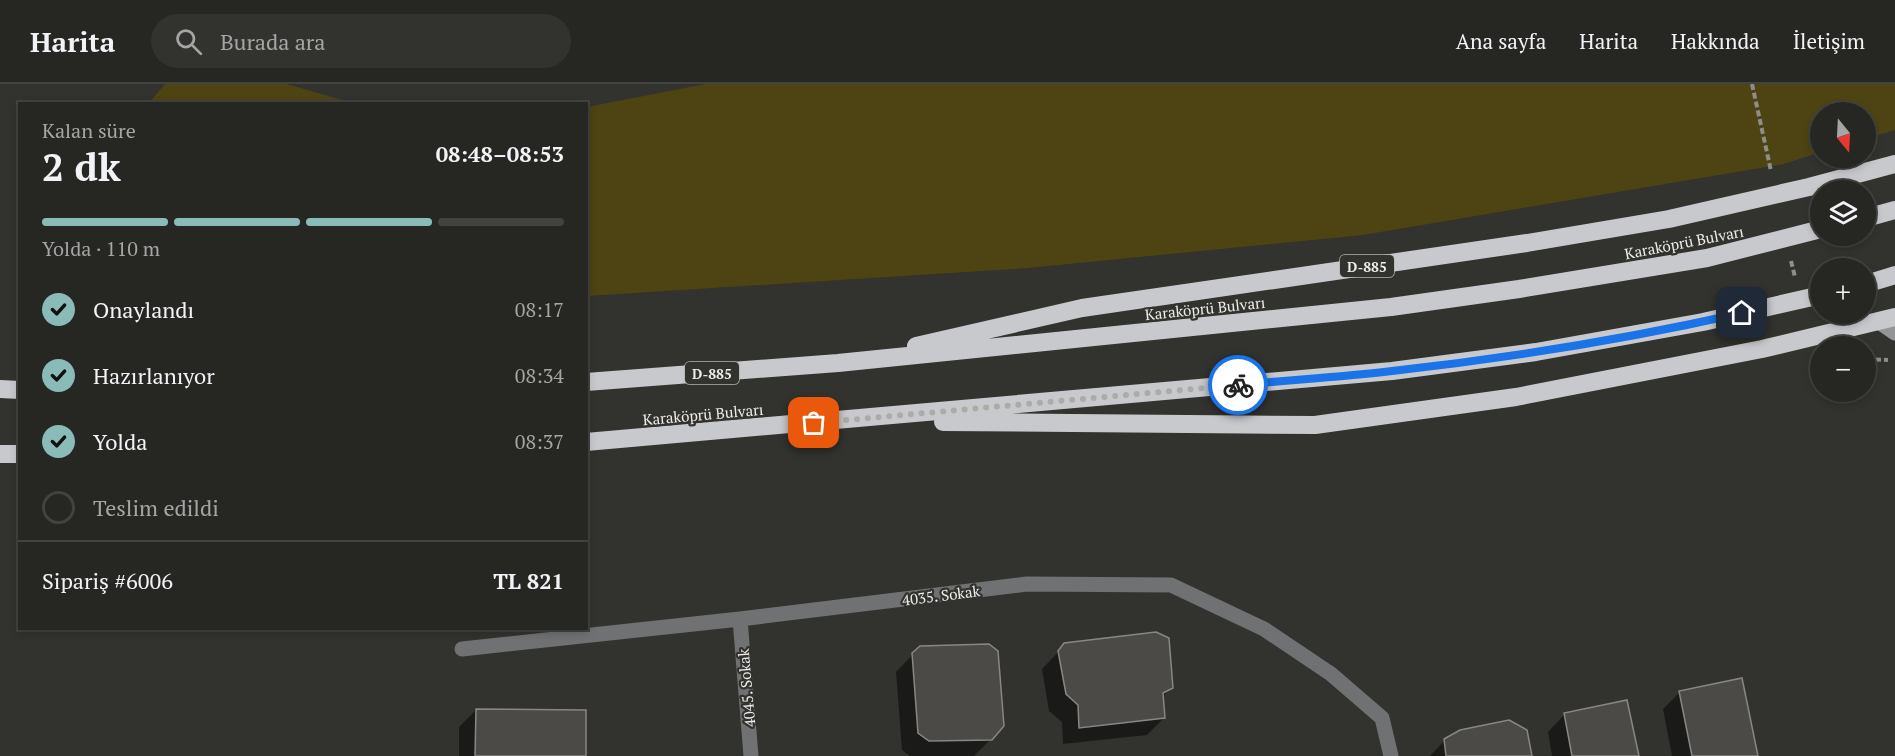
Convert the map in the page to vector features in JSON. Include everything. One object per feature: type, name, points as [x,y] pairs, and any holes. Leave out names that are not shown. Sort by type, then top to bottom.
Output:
[{"type":"highway","name":"D-885","points":[[838,363],[1082,308],[1515,245],[1669,219],[1809,187],[1895,164]]},
{"type":"highway","points":[[1876,215],[1895,210]]},
{"type":"highway","name":"Karaköprü Bulvarı","points":[[588,382],[838,363],[1391,308],[1519,290],[1707,258],[1810,233]]},
{"type":"highway","points":[[1876,281],[1895,275]]},
{"type":"highway","name":"Karaköprü Bulvarı","points":[[588,442],[1403,370],[1536,352],[1703,322],[1810,298]]},
{"type":"highway","points":[[836,421],[1315,425],[1516,396],[1762,349],[1887,320]]},
{"type":"highway","points":[[0,389],[18,390]]},
{"type":"highway","points":[[0,454],[18,454]]},
{"type":"main road","points":[[1887,320],[1895,333]]},
{"type":"street","name":"4035. Sokak","points":[[462,649],[740,619],[1027,584],[1171,585],[1264,629],[1331,674],[1382,717],[1390,756]]},
{"type":"street","name":"4045. Sokak","points":[[740,619],[752,756]]},
{"type":"path","points":[[1876,359],[1888,360]]},
{"type":"shaded area","points":[[165,84],[287,84],[349,102],[150,102]]},
{"type":"shaded area","points":[[705,84],[1895,84],[1895,130],[1876,136],[1876,102],[1810,102],[1810,156],[1784,164],[1363,235],[1028,268],[588,296],[588,107]]},
{"type":"building","points":[[1156,632],[1169,638],[1173,688],[1163,693],[1165,718],[1079,728],[1078,705],[1066,694],[1058,651],[1064,643]]},
{"type":"building","points":[[989,644],[998,651],[1004,726],[992,740],[929,741],[918,733],[912,653],[920,646]]},
{"type":"building","points":[[1742,678],[1758,756],[1692,756],[1679,691]]},
{"type":"building","points":[[1627,700],[1639,756],[1572,756],[1564,713]]},
{"type":"building","points":[[476,709],[586,710],[586,756],[475,756]]},
{"type":"building","points":[[1509,720],[1527,730],[1532,756],[1446,756],[1444,739],[1460,730]]},
{"type":"way so far","points":[[814,423],[1238,385]]},
{"type":"route","points":[[1238,385],[1392,371],[1536,352],[1742,313]]}]
